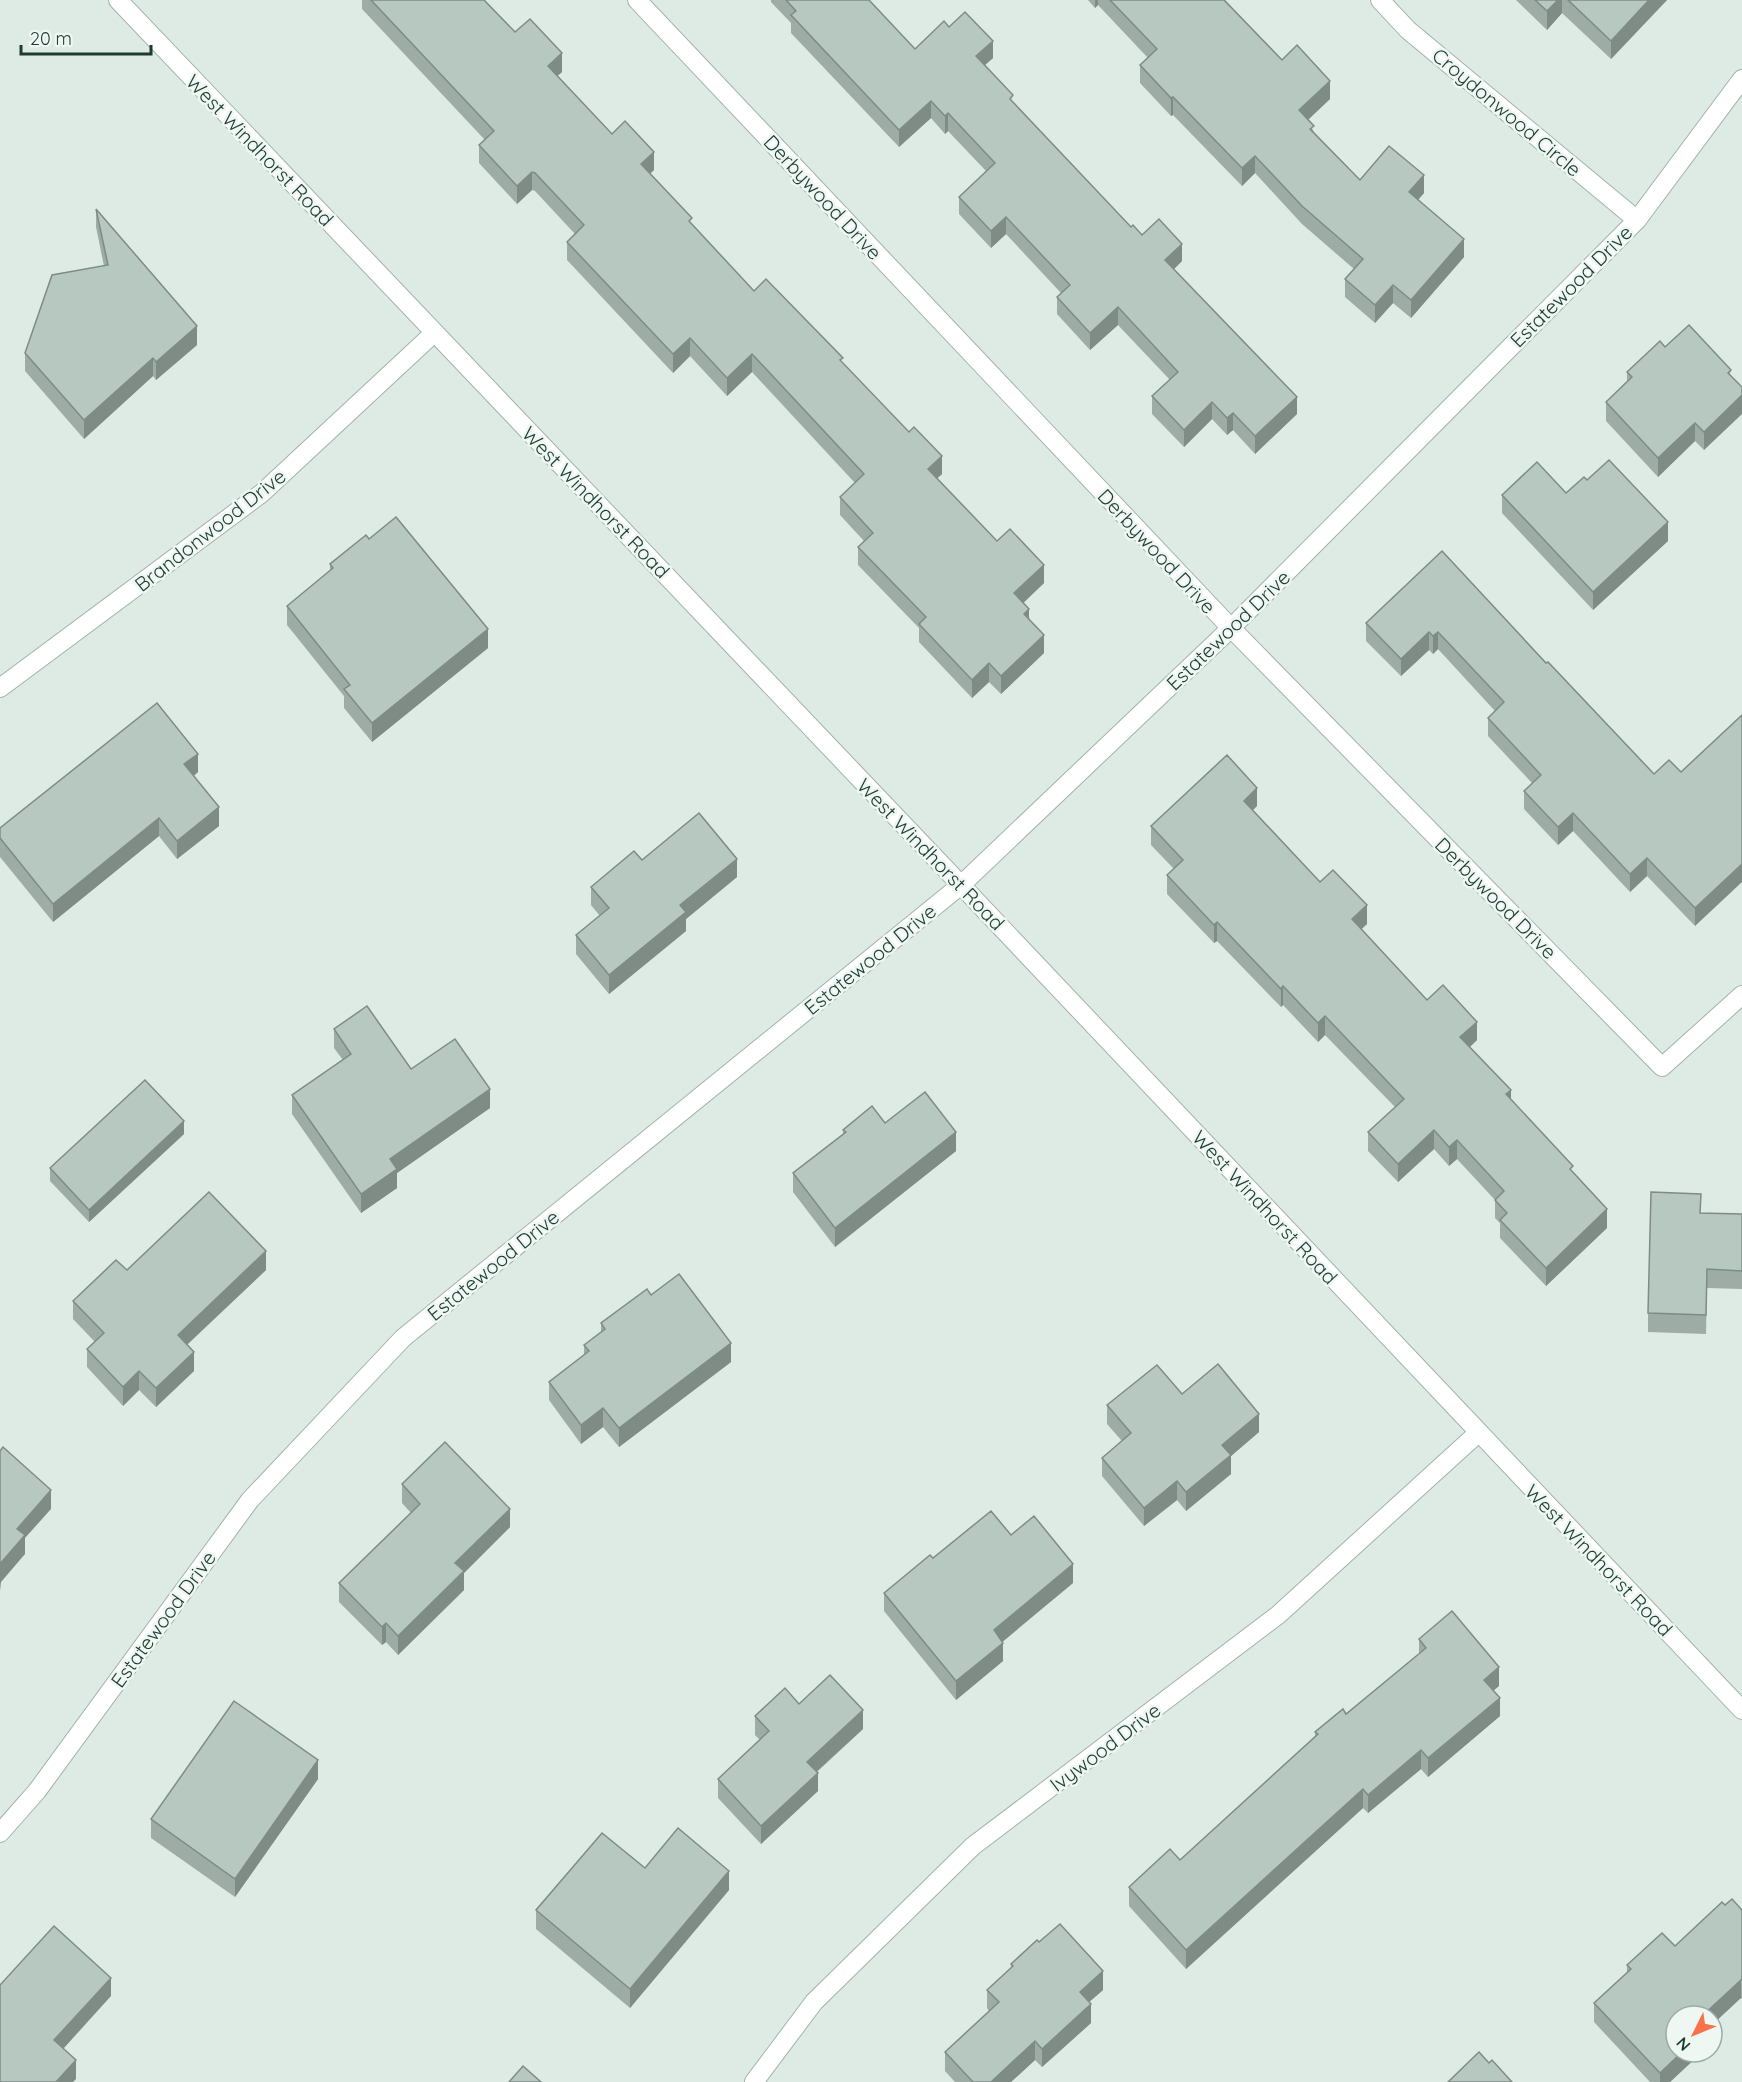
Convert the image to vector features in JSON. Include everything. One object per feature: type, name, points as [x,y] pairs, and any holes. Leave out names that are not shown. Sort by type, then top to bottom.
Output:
[{"type":"street","name":"West Windhorst Road","points":[[118,0],[961,885],[1742,1710]]},
{"type":"street","name":"Derbywood Drive","points":[[637,0],[1231,628],[1662,1066],[1742,995]]},
{"type":"street","name":"Croydonwood Circle","points":[[1380,0],[1408,30],[1637,220]]},
{"type":"street","name":"Estatewood Drive","points":[[0,1833],[37,1791],[250,1500],[403,1338],[961,885],[1231,628],[1637,220],[1742,79]]},
{"type":"street","name":"Brandonwood Drive","points":[[0,688],[262,493],[434,333]]},
{"type":"street","name":"Ivywood Drive","points":[[754,2082],[814,2002],[973,1846],[1278,1615],[1478,1433]]},
{"type":"building","points":[[371,0],[484,0],[515,32],[530,19],[562,53],[548,66],[612,134],[625,121],[654,152],[641,164],[692,218],[689,221],[754,291],[766,279],[843,358],[840,360],[909,432],[914,427],[942,456],[928,469],[997,541],[1010,529],[1044,565],[1014,593],[1029,609],[1024,614],[1044,635],[1001,676],[989,663],[972,680],[919,624],[926,617],[858,547],[873,533],[840,497],[864,474],[752,354],[727,378],[690,338],[673,354],[567,242],[584,225],[535,173],[532,172],[517,186],[479,145],[494,131]]},
{"type":"building","points":[[786,0],[869,0],[915,49],[944,21],[949,27],[965,12],[993,41],[976,56],[1013,95],[1010,99],[1131,227],[1133,225],[1142,235],[1159,219],[1182,244],[1165,260],[1297,397],[1255,436],[1233,413],[1227,418],[1212,402],[1184,430],[1152,396],[1178,372],[1118,307],[1090,333],[1057,297],[1070,285],[1006,217],[991,231],[959,197],[995,163],[948,113],[945,116],[931,101],[899,130],[791,15],[796,11]]},
{"type":"building","points":[[1110,0],[1224,0],[1282,60],[1297,45],[1330,81],[1299,110],[1314,126],[1310,129],[1360,180],[1389,146],[1424,175],[1409,192],[1464,239],[1411,300],[1393,285],[1375,305],[1345,279],[1363,259],[1302,206],[1255,156],[1242,168],[1173,97],[1171,98],[1140,65],[1157,49]]},
{"type":"building","points":[[1535,0],[1558,0],[1547,11]]},
{"type":"building","points":[[1568,0],[1649,0],[1611,41]]},
{"type":"building","points":[[96,209],[197,326],[156,362],[153,358],[84,420],[25,353],[52,275],[108,265]]},
{"type":"building","points":[[1689,325],[1731,370],[1728,373],[1742,387],[1742,395],[1704,432],[1695,423],[1658,458],[1606,402],[1632,377],[1627,372],[1660,341],[1665,347]]},
{"type":"building","points":[[1609,460],[1668,522],[1593,592],[1502,495],[1537,462],[1566,493],[1584,477],[1587,480]]},
{"type":"building","points":[[396,517],[488,629],[372,723],[344,689],[350,685],[287,606],[333,568],[330,564],[366,535],[369,539]]},
{"type":"building","points":[[1442,551],[1654,774],[1669,760],[1681,772],[1742,715],[1742,864],[1695,908],[1647,858],[1630,874],[1573,813],[1558,827],[1524,791],[1541,775],[1488,718],[1504,702],[1438,632],[1433,636],[1429,632],[1401,659],[1366,623]]},
{"type":"building","points":[[157,703],[198,754],[184,764],[219,807],[177,841],[159,818],[53,904],[0,838],[0,828]]},
{"type":"building","points":[[1227,755],[1257,788],[1244,801],[1320,882],[1333,870],[1367,905],[1352,919],[1427,1000],[1443,985],[1477,1022],[1460,1037],[1511,1090],[1506,1094],[1573,1166],[1570,1169],[1607,1209],[1546,1268],[1500,1220],[1507,1213],[1495,1200],[1504,1191],[1457,1140],[1449,1147],[1434,1130],[1398,1164],[1368,1132],[1404,1099],[1325,1016],[1318,1023],[1283,986],[1281,989],[1217,922],[1214,925],[1167,875],[1183,860],[1151,826]]},
{"type":"building","points":[[699,813],[737,859],[680,905],[686,912],[609,975],[576,935],[609,908],[591,887],[634,851],[642,860]]},
{"type":"building","points":[[367,1006],[411,1069],[455,1039],[490,1089],[390,1159],[397,1169],[361,1194],[292,1095],[351,1054],[334,1029]]},
{"type":"building","points":[[145,1080],[184,1121],[89,1210],[50,1168]]},
{"type":"building","points":[[925,1092],[956,1132],[835,1228],[793,1173],[846,1132],[843,1130],[872,1106],[885,1123]]},
{"type":"building","points":[[209,1192],[266,1251],[178,1335],[194,1352],[156,1388],[139,1371],[123,1387],[87,1349],[104,1333],[73,1301],[116,1260],[127,1270]]},
{"type":"building","points":[[1651,1192],[1701,1194],[1700,1213],[1742,1214],[1742,1271],[1707,1269],[1706,1315],[1648,1313]]},
{"type":"building","points":[[679,1274],[731,1343],[619,1428],[603,1408],[581,1425],[549,1382],[589,1351],[584,1345],[605,1329],[601,1323],[647,1289],[651,1295]]},
{"type":"building","points":[[1218,1364],[1259,1414],[1222,1445],[1231,1455],[1186,1492],[1177,1481],[1144,1508],[1102,1458],[1131,1433],[1107,1405],[1157,1365],[1182,1394]]},
{"type":"building","points":[[445,1442],[510,1509],[455,1563],[464,1571],[398,1636],[386,1623],[382,1627],[339,1583],[420,1504],[402,1484]]},
{"type":"building","points":[[3,1447],[51,1490],[17,1529],[25,1535],[0,1564],[0,1451]]},
{"type":"building","points":[[991,1511],[1011,1535],[1034,1516],[1073,1564],[994,1630],[1003,1643],[956,1681],[884,1593],[930,1555],[933,1558]]},
{"type":"building","points":[[1452,1611],[1499,1667],[1484,1680],[1500,1698],[1428,1758],[1421,1750],[1368,1795],[1363,1789],[1186,1950],[1129,1887],[1170,1849],[1180,1860],[1318,1734],[1315,1732],[1343,1709],[1346,1714],[1426,1648],[1419,1639]]},
{"type":"building","points":[[830,1675],[863,1710],[807,1762],[818,1773],[761,1826],[718,1779],[769,1731],[755,1716],[785,1688],[799,1704]]},
{"type":"building","points":[[234,1701],[318,1760],[235,1879],[151,1819]]},
{"type":"building","points":[[678,1828],[729,1871],[630,1989],[536,1910],[602,1833],[645,1868]]},
{"type":"building","points":[[1732,1899],[1742,1910],[1742,1980],[1715,2004],[1664,2004],[1664,2064],[1669,2064],[1660,2073],[1594,2003],[1631,1969],[1627,1965],[1662,1933],[1675,1946],[1722,1902],[1725,1905]]},
{"type":"building","points":[[1060,1924],[1103,1971],[1080,1992],[1091,2004],[1042,2049],[1035,2041],[991,2082],[973,2082],[945,2052],[999,2002],[987,1990],[1037,1940],[1039,1942]]},
{"type":"building","points":[[54,1926],[111,1978],[54,2040],[76,2060],[56,2082],[0,2082],[0,1985]]},
{"type":"building","points":[[1479,2052],[1489,2063],[1492,2060],[1512,2082],[1448,2082]]},
{"type":"building","points":[[523,2066],[541,2082],[509,2082]]}]
